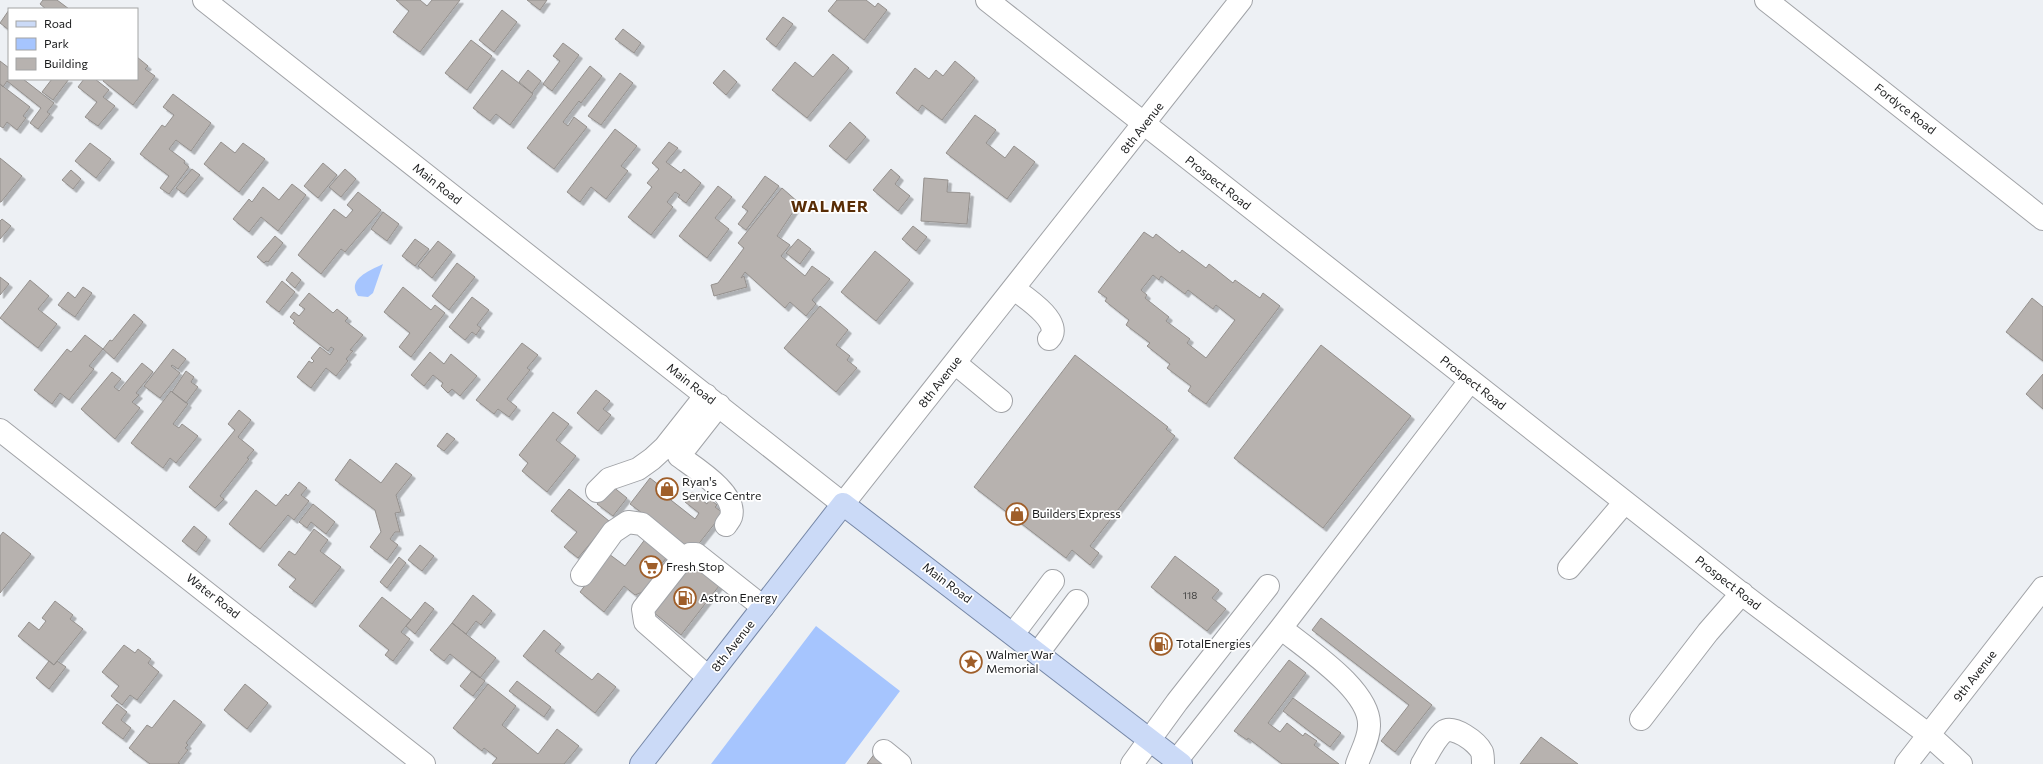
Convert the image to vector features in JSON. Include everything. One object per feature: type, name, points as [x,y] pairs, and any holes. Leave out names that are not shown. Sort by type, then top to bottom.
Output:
[{"type":"main road","name":"8th Avenue","points":[[641,764],[843,504]]},
{"type":"main road","name":"Main Road","points":[[843,504],[1179,762]]},
{"type":"street","name":"Main Road","points":[[204,0],[843,504]]},
{"type":"street","name":"Prospect Road","points":[[987,0],[1470,381],[1742,593],[1929,736],[1961,764]]},
{"type":"street","name":"8th Avenue","points":[[843,504],[1144,125],[1241,0]]},
{"type":"street","name":"Fordyce Road","points":[[1766,0],[2043,219]]},
{"type":"street","points":[[1014,289],[1033,302],[1047,317],[1053,329],[1053,334],[1050,339]]},
{"type":"street","points":[[955,363],[1001,401]]},
{"type":"street","points":[[1179,762],[1470,381]]},
{"type":"street","points":[[598,491],[613,476],[638,469],[652,459],[713,400]]},
{"type":"street","points":[[713,400],[679,456],[726,496],[731,509],[731,517],[726,525]]},
{"type":"street","name":"Water Road","points":[[0,430],[424,764]]},
{"type":"street","points":[[1569,568],[1626,502]]},
{"type":"street","points":[[582,575],[613,532],[628,522],[642,524],[684,558]]},
{"type":"street","points":[[708,677],[645,622],[643,608],[684,558],[690,554],[696,554],[763,607]]},
{"type":"street","points":[[1013,634],[1053,581]]},
{"type":"street","points":[[1132,764],[1177,702],[1268,586]]},
{"type":"street","name":"9th Avenue","points":[[1906,764],[2043,588]]},
{"type":"street","points":[[1641,719],[1708,632],[1742,593]]},
{"type":"street","points":[[1038,653],[1077,601]]},
{"type":"street","points":[[1281,628],[1339,676],[1362,701],[1369,717],[1369,726],[1357,764]]},
{"type":"street","points":[[1422,764],[1444,732],[1450,730],[1457,730],[1478,747],[1483,757],[1483,764]]},
{"type":"green space","points":[[383,264],[373,293],[368,297],[358,296],[355,290],[357,280],[367,272]]},
{"type":"green space","points":[[816,626],[900,691],[845,764],[711,764]]},
{"type":"building","points":[[43,0],[57,0],[68,8],[45,8],[40,4]]},
{"type":"building","points":[[396,0],[420,0],[427,6],[432,0],[460,0],[420,52],[393,32],[409,11]]},
{"type":"building","points":[[527,0],[547,0],[540,10]]},
{"type":"building","points":[[837,0],[866,0],[875,7],[878,3],[887,10],[864,40],[828,11]]},
{"type":"building","points":[[502,10],[517,22],[494,52],[479,40]]},
{"type":"building","points":[[8,11],[8,29],[0,23]]},
{"type":"building","points":[[783,17],[793,24],[776,47],[766,39]]},
{"type":"building","points":[[623,29],[641,43],[634,53],[615,39]]},
{"type":"building","points":[[471,40],[492,56],[467,90],[445,73]]},
{"type":"building","points":[[563,43],[579,55],[552,91],[543,84],[560,61],[553,56]]},
{"type":"building","points":[[833,54],[849,68],[807,118],[772,90],[795,62],[813,77]]},
{"type":"building","points":[[138,58],[148,66],[145,69],[155,76],[133,105],[103,81],[138,80]]},
{"type":"building","points":[[0,61],[8,67],[8,80],[24,80],[54,103],[47,112],[50,114],[38,129],[30,123],[41,108],[7,81],[3,87],[0,84]]},
{"type":"building","points":[[955,61],[975,78],[942,120],[922,105],[918,111],[896,93],[915,68],[929,79],[936,70],[943,76]]},
{"type":"building","points":[[590,66],[602,76],[581,103],[579,101],[563,122],[568,126],[574,117],[587,127],[554,169],[527,148]]},
{"type":"building","points":[[502,70],[533,94],[510,125],[496,114],[490,121],[473,108]]},
{"type":"building","points":[[528,70],[541,81],[532,93],[519,82]]},
{"type":"building","points":[[724,70],[737,82],[726,95],[713,83]]},
{"type":"building","points":[[620,73],[633,83],[601,125],[588,116]]},
{"type":"building","points":[[51,80],[68,80],[53,100],[42,92]]},
{"type":"building","points":[[83,80],[96,80],[109,90],[103,97],[115,106],[98,126],[85,117],[97,102],[78,87]]},
{"type":"building","points":[[0,84],[30,107],[23,116],[26,118],[17,130],[7,122],[3,128],[0,126]]},
{"type":"building","points":[[173,94],[211,123],[191,151],[176,140],[169,149],[185,161],[184,163],[189,167],[169,194],[160,188],[169,176],[140,154],[162,125],[165,127],[174,115],[163,107]]},
{"type":"building","points":[[975,115],[996,130],[986,143],[1005,158],[1014,146],[1035,162],[1007,199],[946,153]]},
{"type":"building","points":[[850,122],[866,137],[846,160],[829,146]]},
{"type":"building","points":[[615,129],[637,146],[621,166],[628,171],[606,199],[591,187],[580,202],[567,192]]},
{"type":"building","points":[[221,142],[235,153],[243,143],[265,159],[239,192],[204,164]]},
{"type":"building","points":[[669,142],[678,148],[666,162],[681,173],[684,169],[701,183],[686,203],[678,197],[680,195],[675,192],[667,202],[673,207],[651,235],[628,217],[652,187],[647,183],[659,169],[652,163]]},
{"type":"building","points":[[90,143],[111,159],[96,178],[75,161]]},
{"type":"building","points":[[0,158],[22,176],[1,202],[0,202]]},
{"type":"building","points":[[323,163],[337,175],[318,198],[304,186]]},
{"type":"building","points":[[192,169],[200,175],[184,194],[176,188]]},
{"type":"building","points":[[345,169],[356,179],[341,197],[329,187]]},
{"type":"building","points":[[891,169],[900,177],[895,184],[910,196],[898,211],[873,190]]},
{"type":"building","points":[[71,170],[81,179],[73,189],[62,180]]},
{"type":"building","points":[[765,176],[779,186],[746,230],[738,224],[748,211],[742,207]]},
{"type":"building","points":[[924,178],[948,180],[947,192],[970,193],[967,224],[921,221]]},
{"type":"building","points":[[292,184],[306,195],[278,231],[261,217],[249,232],[233,219],[249,199],[252,202],[263,187],[279,200]]},
{"type":"building","points":[[718,186],[732,197],[715,218],[729,229],[707,258],[679,236]]},
{"type":"building","points":[[782,188],[799,203],[777,236],[790,245],[781,256],[805,276],[812,266],[830,279],[812,300],[816,304],[806,316],[790,302],[785,308],[745,272],[741,278],[744,276],[747,287],[714,296],[711,285],[718,283],[744,248],[738,243]]},
{"type":"building","points":[[358,192],[381,210],[345,252],[341,249],[321,274],[298,255],[334,209],[346,218],[353,210],[347,205]]},
{"type":"building","points":[[383,212],[399,224],[387,241],[371,229]]},
{"type":"building","points":[[2,219],[11,226],[0,239],[0,221]]},
{"type":"building","points":[[913,226],[927,237],[916,251],[902,239]]},
{"type":"building","points":[[1144,232],[1153,238],[1156,234],[1180,253],[1182,250],[1206,268],[1209,264],[1233,283],[1235,280],[1260,298],[1263,293],[1280,306],[1206,404],[1188,391],[1191,386],[1167,368],[1170,364],[1147,346],[1150,343],[1126,325],[1129,320],[1105,301],[1107,298],[1098,292]],"holes":[[[1153,275],[1159,280],[1161,276],[1185,294],[1188,290],[1213,309],[1216,305],[1235,320],[1206,358],[1187,343],[1190,339],[1166,321],[1169,317],[1145,298],[1147,295],[1141,290]]]},
{"type":"building","points":[[275,236],[283,243],[268,262],[266,261],[264,263],[257,257]]},
{"type":"building","points":[[415,239],[429,249],[415,266],[402,256]]},
{"type":"building","points":[[798,239],[811,249],[800,264],[786,253]]},
{"type":"building","points":[[438,241],[452,252],[432,278],[418,266]]},
{"type":"building","points":[[875,251],[910,280],[876,321],[841,292]]},
{"type":"building","points":[[457,263],[475,277],[449,310],[432,296]]},
{"type":"building","points":[[292,272],[301,280],[295,288],[286,280]]},
{"type":"building","points":[[0,277],[9,284],[0,295]]},
{"type":"building","points":[[30,280],[49,296],[38,309],[57,324],[38,348],[0,318]]},
{"type":"building","points":[[282,281],[295,292],[279,312],[266,302]]},
{"type":"building","points":[[83,287],[92,293],[75,317],[58,305],[68,292],[75,298]]},
{"type":"building","points":[[403,287],[431,310],[435,305],[445,313],[411,357],[399,347],[410,333],[384,312]]},
{"type":"building","points":[[309,293],[333,313],[337,309],[348,318],[345,321],[363,335],[350,350],[353,351],[346,359],[348,361],[336,376],[326,368],[311,388],[297,377],[309,361],[312,363],[314,361],[311,358],[320,347],[330,355],[334,349],[331,347],[328,351],[293,323],[295,321],[290,317],[294,312],[299,316],[305,309],[299,305]]},
{"type":"building","points":[[472,297],[489,310],[477,325],[481,328],[476,335],[472,332],[465,340],[449,327]]},
{"type":"building","points":[[2032,298],[2043,307],[2043,361],[2006,332]]},
{"type":"building","points":[[820,306],[848,330],[836,345],[850,356],[847,360],[857,368],[836,392],[784,348]]},
{"type":"building","points":[[134,314],[143,322],[114,359],[103,349],[110,340],[112,341]]},
{"type":"building","points":[[85,335],[103,349],[89,366],[94,369],[69,400],[60,393],[52,404],[34,390],[67,349],[71,352]]},
{"type":"building","points":[[522,343],[538,355],[527,368],[530,370],[507,399],[517,407],[509,417],[498,409],[494,414],[476,400]]},
{"type":"building","points":[[1321,345],[1411,416],[1323,528],[1234,458]]},
{"type":"building","points":[[173,349],[186,359],[178,369],[172,365],[171,366],[180,373],[160,398],[144,386]]},
{"type":"building","points":[[430,352],[444,364],[451,354],[477,376],[460,396],[452,389],[448,393],[441,386],[443,383],[433,375],[424,386],[411,375]]},
{"type":"building","points":[[1075,355],[1168,427],[1166,429],[1175,436],[1090,546],[1099,553],[1090,565],[1072,550],[1066,558],[974,487]]},
{"type":"building","points":[[142,363],[153,372],[136,393],[139,395],[132,402],[140,408],[115,439],[81,409],[112,372],[121,379],[114,387],[119,391]]},
{"type":"building","points":[[186,371],[194,377],[191,382],[198,387],[186,403],[172,392]]},
{"type":"building","points":[[2043,374],[2043,409],[2026,394]]},
{"type":"building","points":[[596,390],[610,401],[603,409],[611,415],[598,431],[577,413]]},
{"type":"building","points":[[171,391],[188,404],[173,424],[179,428],[182,424],[198,436],[176,463],[170,458],[163,468],[131,443]]},
{"type":"building","points":[[239,410],[251,420],[238,437],[254,450],[247,458],[249,459],[220,496],[224,499],[215,508],[189,487],[235,430],[228,424]]},
{"type":"building","points":[[553,412],[569,424],[556,440],[576,456],[547,492],[522,471],[528,463],[519,455]]},
{"type":"building","points":[[447,433],[455,439],[444,451],[437,446]]},
{"type":"building","points":[[350,459],[381,483],[396,463],[412,475],[396,495],[401,512],[395,513],[400,532],[395,532],[390,539],[398,545],[387,560],[370,547],[381,532],[375,510],[335,480]]},
{"type":"building","points":[[650,478],[669,493],[667,497],[695,519],[699,513],[685,502],[692,492],[707,504],[710,499],[717,505],[715,507],[723,513],[693,551],[630,504]]},
{"type":"building","points":[[299,482],[307,488],[301,495],[309,501],[294,520],[288,515],[260,549],[229,524],[256,490],[276,506],[286,494],[288,496]]},
{"type":"building","points":[[612,486],[627,498],[613,516],[597,504]]},
{"type":"building","points":[[569,489],[609,521],[578,558],[564,547],[577,532],[551,511]]},
{"type":"building","points":[[313,504],[335,522],[326,534],[311,522],[307,528],[299,522]]},
{"type":"building","points":[[194,526],[207,537],[196,552],[182,541]]},
{"type":"building","points":[[314,529],[328,540],[320,551],[341,567],[312,604],[289,587],[296,579],[278,565],[289,551],[295,555]]},
{"type":"building","points":[[3,532],[31,554],[0,593],[0,536]]},
{"type":"building","points":[[646,538],[667,557],[656,571],[653,581],[645,591],[635,595],[624,586],[604,612],[580,592],[609,554],[625,566]]},
{"type":"building","points":[[420,545],[434,556],[422,571],[408,560]]},
{"type":"building","points":[[1175,556],[1219,590],[1212,598],[1226,609],[1207,631],[1151,587]]},
{"type":"building","points":[[399,557],[406,563],[387,588],[380,582]]},
{"type":"building","points":[[684,559],[719,586],[681,635],[647,607]]},
{"type":"building","points":[[473,595],[492,611],[481,625],[476,621],[466,634],[452,623]]},
{"type":"building","points":[[382,597],[411,620],[401,632],[410,639],[393,661],[385,655],[389,650],[359,626]]},
{"type":"building","points":[[55,601],[73,615],[70,619],[83,629],[54,665],[18,636],[29,622],[39,630],[46,621],[42,618]]},
{"type":"building","points":[[425,602],[434,609],[415,634],[406,626]]},
{"type":"building","points":[[1321,618],[1432,705],[1395,752],[1381,741],[1409,705],[1312,630]]},
{"type":"building","points":[[452,623],[496,658],[480,678],[450,654],[444,661],[430,650]]},
{"type":"building","points":[[544,630],[561,644],[555,651],[592,680],[598,673],[616,687],[595,713],[523,656]]},
{"type":"building","points":[[124,645],[135,653],[138,649],[151,659],[148,663],[159,672],[137,700],[130,695],[122,705],[111,696],[119,686],[102,672]]},
{"type":"building","points":[[1289,660],[1306,673],[1268,723],[1280,732],[1287,723],[1303,736],[1305,733],[1317,741],[1314,745],[1339,764],[1282,764],[1248,738],[1247,740],[1234,731]]},
{"type":"building","points":[[49,661],[54,665],[57,661],[66,667],[49,689],[36,678]]},
{"type":"building","points":[[472,671],[485,681],[473,696],[460,686]]},
{"type":"building","points":[[517,681],[551,707],[544,717],[509,691]]},
{"type":"building","points":[[245,684],[268,703],[247,729],[224,710]]},
{"type":"building","points":[[488,684],[516,706],[502,725],[538,754],[557,729],[579,746],[564,764],[492,764],[497,758],[484,748],[482,751],[453,728]]},
{"type":"building","points":[[1293,698],[1341,733],[1330,747],[1283,711]]},
{"type":"building","points":[[174,700],[202,722],[186,743],[188,745],[185,748],[188,750],[178,763],[180,764],[150,764],[129,748],[147,725],[152,728]]},
{"type":"building","points":[[117,704],[127,712],[121,720],[131,728],[123,739],[102,723]]},
{"type":"building","points":[[1541,737],[1578,764],[1520,764]]},
{"type":"building","points":[[875,753],[890,764],[867,764]]},
{"type":"place","name":"Ryan's Service Centre","points":[[667,489]]},
{"type":"place","name":"Builders Express","points":[[1017,514]]},
{"type":"place","name":"Fresh Stop","points":[[651,567]]},
{"type":"place","name":"Astron Energy","points":[[685,598]]},
{"type":"place","name":"TotalEnergies","points":[[1161,644]]},
{"type":"place","name":"Walmer War Memorial","points":[[971,662]]},
{"type":"district","name":"WALMER","points":[[830,206]]}]
